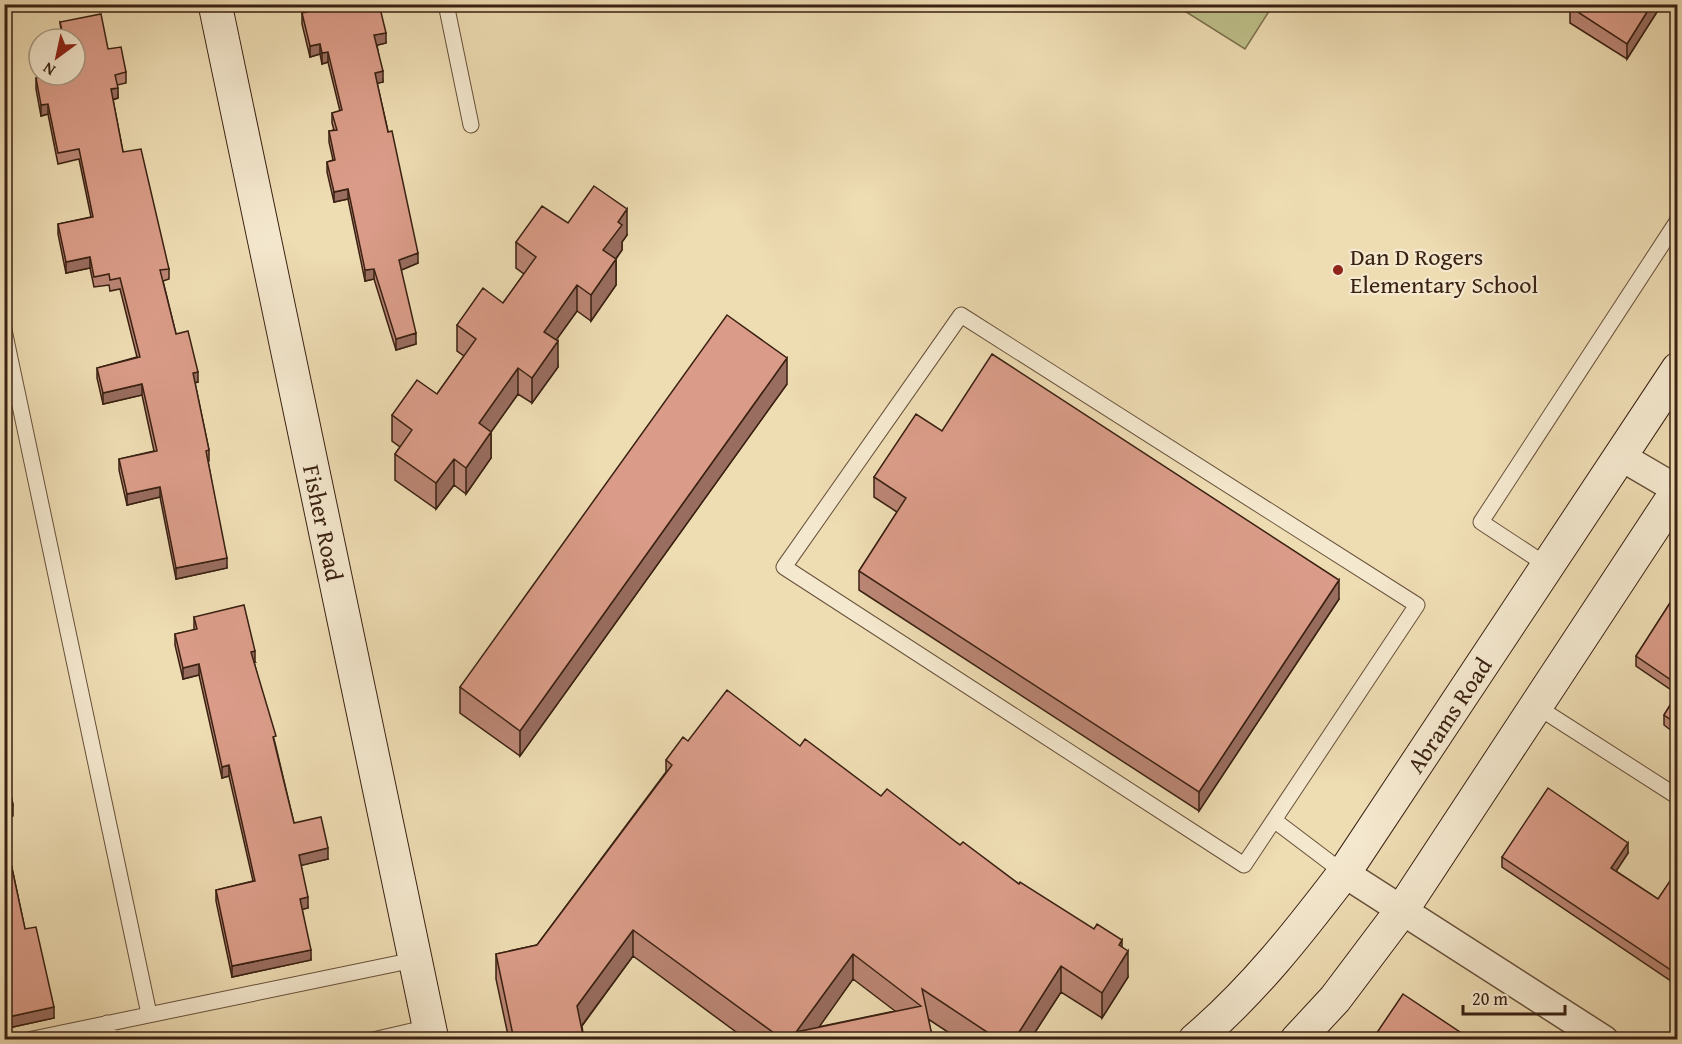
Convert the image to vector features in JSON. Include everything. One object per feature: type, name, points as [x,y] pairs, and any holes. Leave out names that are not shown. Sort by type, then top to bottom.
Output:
[{"type":"main road","name":"Fisher Road","points":[[214,4],[430,1033]]},
{"type":"main road","name":"Abrams Road","points":[[1204,1037],[1284,950],[1344,873],[1677,369]]},
{"type":"main road","points":[[1297,1040],[1335,999],[1402,910],[1677,490]]},
{"type":"street","points":[[1620,456],[1677,490]]},
{"type":"street","points":[[1344,873],[1604,1040]]},
{"type":"lane","points":[[446,4],[471,125]]},
{"type":"lane","points":[[1548,566],[1481,522],[1677,220]]},
{"type":"lane","points":[[961,315],[1417,605],[1274,820],[1244,865],[784,567],[961,315]]},
{"type":"lane","points":[[4,330],[149,1014]]},
{"type":"lane","points":[[1536,706],[1677,797]]},
{"type":"lane","points":[[1274,820],[1344,873]]},
{"type":"lane","points":[[28,1040],[414,960]]},
{"type":"lane","points":[[107,1023],[111,1040]]},
{"type":"lane","points":[[373,1040],[430,1033]]},
{"type":"green space","points":[[1175,5],[1273,5],[1245,49]]},
{"type":"building","points":[[320,4],[379,4],[386,33],[374,35],[383,71],[375,73],[388,132],[392,131],[418,253],[399,260],[416,333],[396,339],[374,269],[365,270],[348,189],[334,192],[327,162],[335,160],[329,131],[337,130],[332,113],[342,110],[328,52],[322,53],[320,44],[310,46],[302,13],[321,9]]},
{"type":"building","points":[[1572,4],[1652,4],[1627,44],[1570,7]]},
{"type":"building","points":[[101,14],[108,49],[121,47],[126,72],[115,75],[118,88],[111,89],[123,152],[141,149],[169,269],[160,270],[176,334],[188,331],[198,372],[193,373],[209,450],[206,451],[227,558],[176,568],[160,487],[127,494],[119,459],[157,451],[142,384],[103,393],[97,368],[140,357],[120,278],[110,280],[109,274],[94,277],[90,257],[66,262],[58,224],[93,217],[79,149],[58,153],[48,104],[41,105],[38,87],[87,87],[87,27],[61,27],[60,22]]},
{"type":"building","points":[[594,186],[627,209],[618,222],[622,225],[603,250],[616,259],[591,295],[577,285],[544,332],[558,341],[532,378],[518,368],[479,423],[491,432],[466,468],[454,459],[436,483],[395,454],[412,430],[392,415],[417,380],[437,394],[476,339],[457,325],[483,288],[503,303],[536,257],[516,242],[542,206],[568,223]]},
{"type":"building","points":[[727,315],[787,358],[520,731],[460,687]]},
{"type":"building","points":[[992,354],[1339,580],[1199,792],[859,571],[906,498],[874,477],[916,414],[942,431]]},
{"type":"building","points":[[1677,592],[1677,684],[1636,656]]},
{"type":"building","points":[[244,605],[255,651],[251,652],[276,736],[273,737],[294,823],[321,817],[328,848],[299,855],[308,897],[300,899],[311,950],[232,966],[216,890],[255,881],[229,765],[222,767],[199,664],[183,668],[175,634],[197,629],[194,617]]},
{"type":"building","points":[[727,690],[800,746],[805,739],[881,796],[887,789],[960,845],[963,842],[1019,884],[1020,882],[1094,929],[1097,924],[1122,940],[1119,945],[1128,951],[1102,993],[1061,966],[1014,1040],[999,1040],[922,989],[933,1040],[761,1040],[778,1036],[633,930],[577,1006],[584,1040],[514,1040],[496,954],[537,945],[672,765],[666,760],[683,737],[688,741]],"holes":[[[853,954],[921,1006],[796,1032]]]},
{"type":"building","points":[[1677,694],[1677,724],[1664,715]]},
{"type":"building","points":[[4,763],[13,805],[4,807]]},
{"type":"building","points":[[1548,788],[1628,843],[1611,868],[1658,899],[1677,873],[1677,974],[1502,857]]},
{"type":"building","points":[[4,831],[25,929],[36,927],[54,1007],[8,1017],[4,1001]]},
{"type":"building","points":[[1403,994],[1472,1040],[1372,1040]]},
{"type":"place","name":"Dan D Rogers Elementary School","points":[[1338,270]]}]
